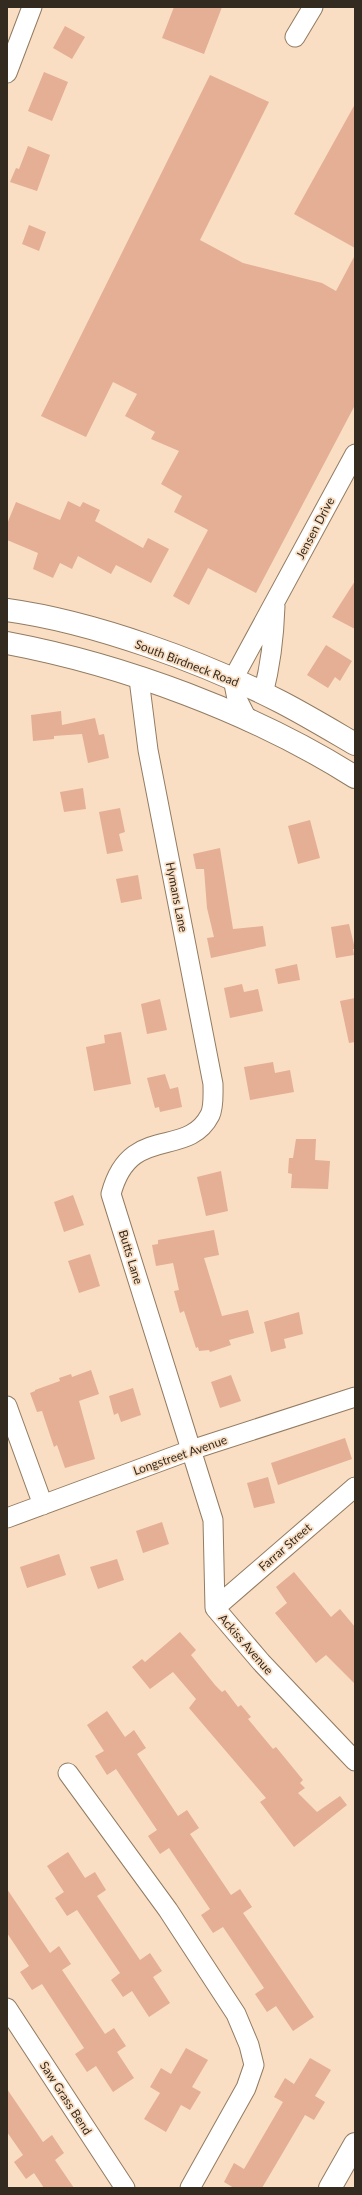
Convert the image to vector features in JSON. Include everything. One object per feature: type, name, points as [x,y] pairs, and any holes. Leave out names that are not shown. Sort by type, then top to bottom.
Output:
[{"type":"main road","name":"South Birdneck Road","points":[[7,610],[80,626],[136,643],[233,679],[355,744]]},
{"type":"main road","points":[[7,643],[73,657],[175,691],[248,721],[308,750],[355,777]]},
{"type":"main road","points":[[330,2188],[355,2144]]},
{"type":"street","points":[[7,73],[32,7]]},
{"type":"street","points":[[295,37],[313,7]]},
{"type":"street","name":"Jensen Drive","points":[[233,679],[355,454]]},
{"type":"street","name":"Jensen Drive","points":[[263,694],[270,672],[274,641],[275,602]]},
{"type":"street","name":"Hymans Lane","points":[[139,679],[148,750],[214,1084],[211,1114]]},
{"type":"street","points":[[233,679],[237,699],[248,721]]},
{"type":"street","name":"Butts Lane","points":[[191,1450],[111,1194],[119,1172],[127,1161],[137,1152],[198,1132],[211,1114]]},
{"type":"street","name":"Longstreet Avenue","points":[[7,1518],[191,1450],[355,1397]]},
{"type":"street","points":[[7,1406],[43,1505]]},
{"type":"street","name":"Ackiss Avenue","points":[[191,1450],[213,1520],[215,1608],[261,1662],[355,1761]]},
{"type":"street","name":"Farrar Street","points":[[215,1608],[355,1487]]},
{"type":"street","points":[[68,1773],[168,1910],[236,2014],[249,2045],[254,2064],[236,2108],[190,2188]]},
{"type":"street","name":"Saw Grass Bend","points":[[7,2008],[125,2188]]},
{"type":"building","points":[[174,7],[222,7],[204,54],[162,38]]},
{"type":"building","points":[[65,26],[85,37],[72,59],[53,48]]},
{"type":"building","points":[[44,72],[68,82],[52,121],[28,111]]},
{"type":"building","points":[[210,75],[269,102],[200,240],[243,263],[322,283],[336,291],[355,255],[355,405],[256,593],[208,568],[189,605],[173,596],[208,530],[174,512],[182,496],[161,484],[179,451],[151,439],[155,432],[125,416],[137,394],[113,382],[86,437],[41,416]]},
{"type":"building","points":[[355,104],[355,248],[294,214]]},
{"type":"building","points":[[28,146],[50,155],[37,191],[10,182],[16,168],[19,169]]},
{"type":"building","points":[[29,225],[46,232],[39,251],[22,244]]},
{"type":"building","points":[[68,501],[80,507],[83,502],[100,510],[95,521],[143,548],[148,538],[169,549],[151,583],[116,565],[111,574],[78,556],[72,569],[60,563],[53,578],[33,569],[38,553],[7,540],[7,524],[16,502],[60,520]]},
{"type":"building","points":[[355,581],[355,629],[332,617]]},
{"type":"building","points":[[326,645],[352,661],[340,681],[335,677],[328,688],[307,675]]},
{"type":"building","points":[[61,711],[62,725],[95,718],[99,735],[104,734],[109,758],[88,763],[82,734],[54,736],[54,739],[33,741],[31,715]]},
{"type":"building","points":[[83,788],[86,809],[64,812],[60,792]]},
{"type":"building","points":[[120,808],[125,832],[119,834],[123,851],[107,854],[99,812]]},
{"type":"building","points":[[310,820],[320,858],[298,864],[288,826]]},
{"type":"building","points":[[220,848],[233,929],[263,926],[266,946],[211,958],[207,938],[214,937],[207,908],[204,869],[196,869],[193,854]]},
{"type":"building","points":[[138,875],[142,899],[121,903],[116,879]]},
{"type":"building","points":[[349,924],[355,949],[353,949],[354,955],[336,958],[331,927]]},
{"type":"building","points":[[297,964],[300,980],[278,984],[275,969]]},
{"type":"building","points":[[242,984],[244,992],[258,989],[263,1011],[230,1018],[224,988]]},
{"type":"building","points":[[355,998],[355,1042],[349,1043],[340,1001]]},
{"type":"building","points":[[160,999],[167,1030],[147,1034],[141,1004]]},
{"type":"building","points":[[121,1032],[131,1084],[94,1091],[86,1047],[105,1043],[104,1035]]},
{"type":"building","points":[[273,1062],[275,1073],[290,1070],[294,1092],[250,1100],[244,1067]]},
{"type":"building","points":[[165,1074],[170,1089],[178,1087],[182,1107],[160,1112],[159,1107],[155,1108],[147,1078]]},
{"type":"building","points":[[296,1139],[316,1139],[315,1160],[330,1161],[328,1189],[291,1188],[292,1174],[288,1173],[289,1158],[293,1158]]},
{"type":"building","points":[[221,1171],[228,1211],[206,1216],[197,1177]]},
{"type":"building","points":[[73,1195],[84,1225],[64,1232],[54,1202]]},
{"type":"building","points":[[214,1230],[219,1255],[204,1258],[222,1316],[248,1310],[254,1333],[229,1340],[231,1345],[210,1352],[209,1350],[199,1351],[198,1347],[196,1348],[184,1311],[180,1313],[174,1291],[179,1290],[173,1263],[156,1266],[152,1245],[158,1244],[158,1240]]},
{"type":"building","points":[[90,1254],[100,1286],[79,1293],[68,1261]]},
{"type":"building","points":[[299,1312],[303,1334],[284,1339],[286,1348],[271,1352],[264,1322]]},
{"type":"building","points":[[91,1370],[99,1394],[79,1401],[95,1459],[65,1468],[57,1445],[54,1447],[42,1411],[37,1412],[30,1393],[60,1381],[59,1378],[71,1374],[72,1377]]},
{"type":"building","points":[[231,1375],[241,1401],[220,1408],[211,1382]]},
{"type":"building","points":[[133,1388],[141,1415],[121,1422],[118,1413],[114,1415],[109,1396]]},
{"type":"building","points":[[345,1438],[352,1459],[278,1485],[271,1463]]},
{"type":"building","points":[[268,1477],[275,1503],[254,1508],[247,1483]]},
{"type":"building","points":[[162,1522],[169,1544],[143,1553],[136,1531]]},
{"type":"building","points":[[59,1554],[66,1575],[27,1588],[20,1567]]},
{"type":"building","points":[[117,1559],[124,1580],[98,1589],[90,1567]]},
{"type":"building","points":[[294,1572],[331,1617],[340,1609],[355,1627],[355,1684],[326,1655],[316,1663],[275,1613],[287,1603],[276,1587]]},
{"type":"building","points":[[180,1632],[196,1650],[191,1655],[215,1685],[222,1692],[225,1690],[238,1707],[241,1705],[251,1717],[248,1719],[273,1749],[276,1747],[303,1780],[300,1783],[305,1788],[298,1793],[317,1812],[340,1796],[347,1805],[294,1847],[260,1802],[266,1798],[189,1708],[196,1699],[173,1672],[150,1689],[132,1667],[142,1659],[145,1662]]},
{"type":"building","points":[[107,1711],[125,1737],[134,1730],[146,1748],[137,1754],[178,1816],[187,1810],[199,1828],[190,1834],[231,1895],[240,1889],[252,1907],[243,1913],[314,2017],[293,2031],[276,2006],[267,2012],[255,1994],[264,1988],[223,1927],[213,1933],[201,1915],[210,1909],[169,1848],[160,1854],[148,1836],[157,1830],[116,1769],[107,1775],[95,1756],[104,1751],[87,1725]]},
{"type":"building","points":[[68,1852],[85,1878],[95,1872],[106,1890],[97,1896],[140,1960],[150,1953],[162,1971],[153,1977],[170,2003],[149,2017],[132,1991],[123,1997],[111,1980],[120,1973],[77,1910],[67,1916],[55,1898],[64,1892],[47,1866]]},
{"type":"building","points":[[7,1889],[50,1953],[59,1946],[71,1964],[62,1970],[105,2034],[114,2028],[126,2046],[117,2052],[134,2078],[113,2092],[96,2066],[87,2072],[75,2054],[84,2048],[42,1984],[32,1990],[20,1972],[29,1966],[7,1933]]},
{"type":"building","points":[[186,2048],[208,2060],[192,2087],[201,2092],[190,2110],[181,2105],[166,2132],[144,2119],[160,2093],[150,2087],[161,2068],[171,2074]]},
{"type":"building","points":[[310,2058],[331,2070],[315,2096],[325,2102],[314,2120],[305,2115],[262,2188],[234,2188],[224,2182],[234,2163],[244,2169],[283,2102],[274,2097],[285,2078],[294,2084]]},
{"type":"building","points":[[7,2089],[43,2142],[52,2135],[64,2153],[55,2160],[74,2188],[44,2188],[34,2173],[26,2179],[14,2162],[23,2155],[7,2132]]}]
